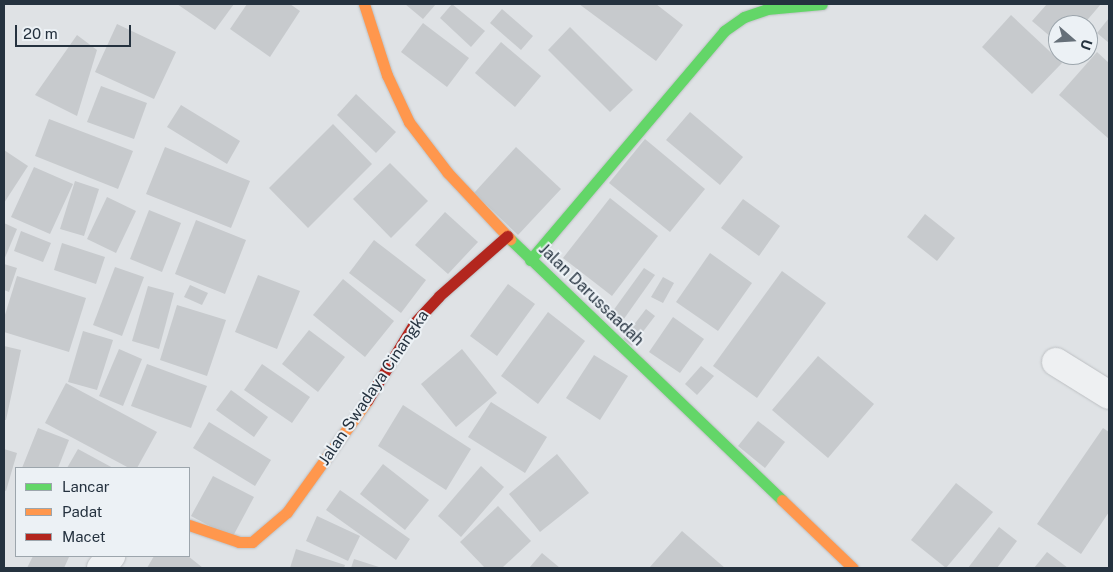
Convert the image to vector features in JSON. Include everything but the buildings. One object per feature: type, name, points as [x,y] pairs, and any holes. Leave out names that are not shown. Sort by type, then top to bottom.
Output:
[{"type":"street","name":"Jalan Darussaadah","points":[[364,4],[387,75],[409,122],[448,173],[530,260],[853,568]]},
{"type":"street","points":[[530,260],[724,31],[744,17],[767,9],[822,4]]},
{"type":"street","name":"Jalan Swadaya Cinangka","points":[[190,525],[239,542],[252,542],[287,512],[358,416],[415,322],[439,296],[507,236]]},
{"type":"street","points":[[1056,362],[1109,395]]},
{"type":"street","points":[[100,568],[110,557]]},
{"type":"traffic: fast","points":[[530,260],[724,31],[744,17],[767,9],[822,4]]},
{"type":"traffic: fast","points":[[510,239],[782,500]]},
{"type":"traffic: slow","points":[[364,4],[387,75],[409,122],[448,173],[510,239]]},
{"type":"traffic: slow","points":[[190,525],[239,542],[252,542],[287,512],[367,401]]},
{"type":"traffic: slow","points":[[782,500],[853,568]]},
{"type":"traffic: jam","points":[[367,401],[415,322],[439,296],[507,236]]}]
